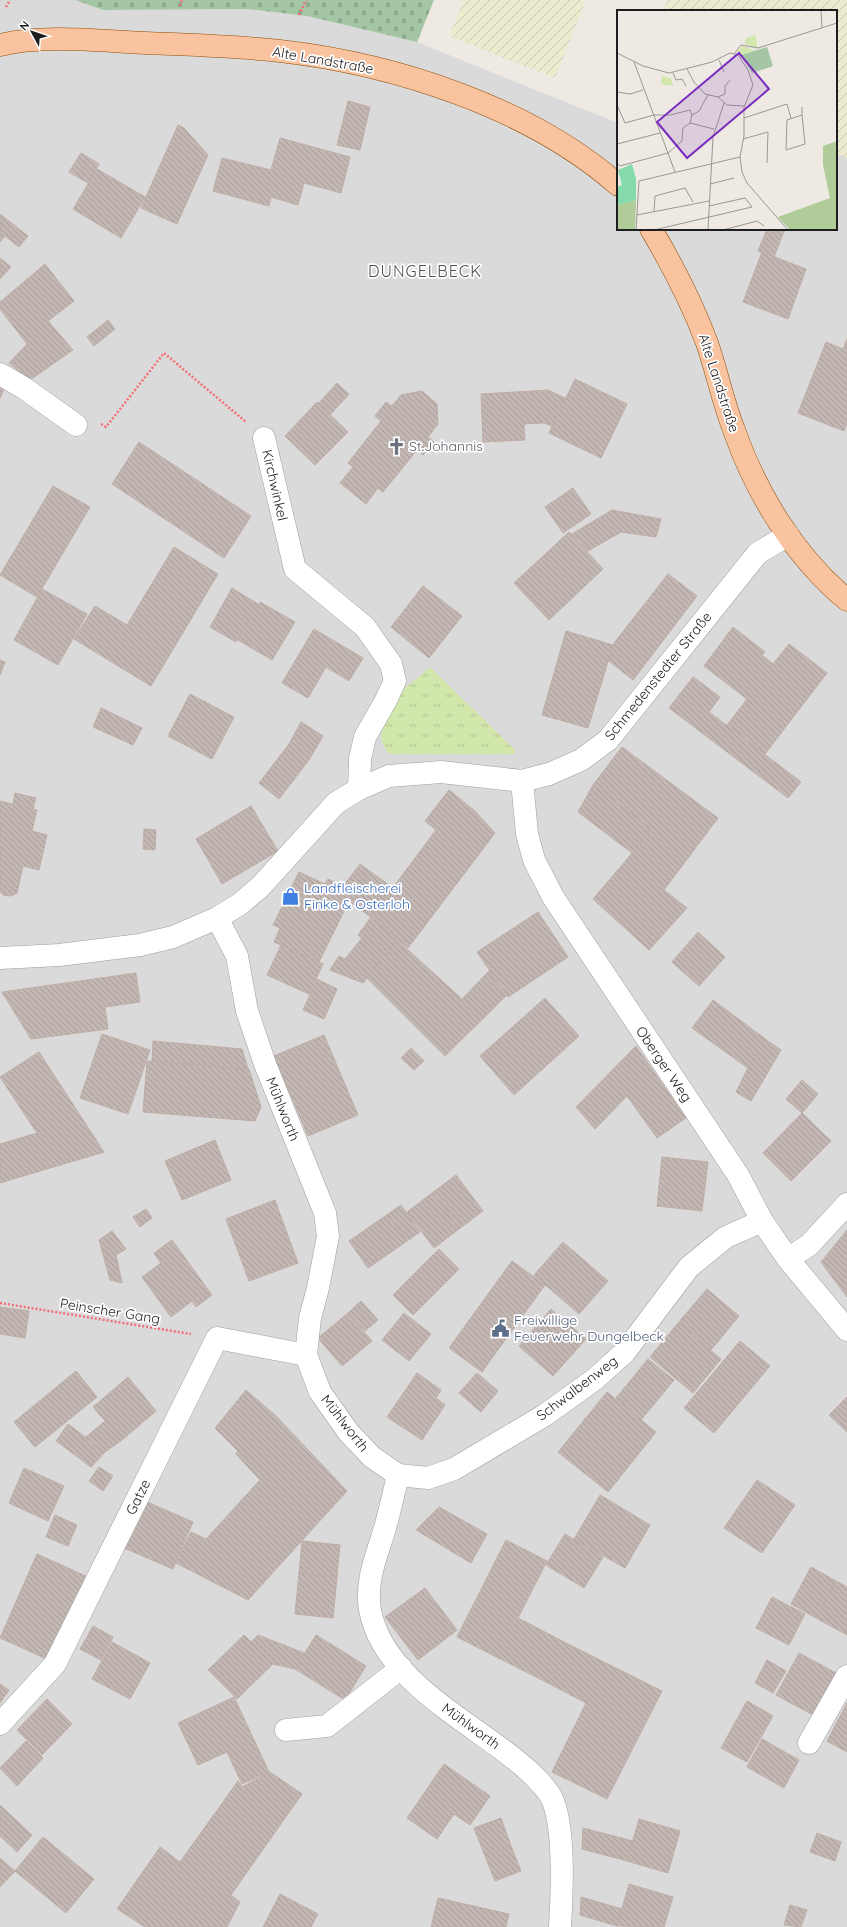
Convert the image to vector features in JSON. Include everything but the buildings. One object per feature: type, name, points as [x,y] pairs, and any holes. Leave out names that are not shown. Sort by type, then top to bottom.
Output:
[{"type":"main road","name":"Alte Landstraße","points":[[0,45],[15,41],[76,40],[227,46],[332,58],[398,74],[453,92],[524,122],[561,143],[596,166],[617,185]]},
{"type":"main road","name":"Alte Landstraße","points":[[652,230],[684,287],[707,344],[734,431],[759,489],[788,535]]},
{"type":"main road","points":[[788,535],[802,554],[847,600]]},
{"type":"street","points":[[0,374],[24,388],[76,426]]},
{"type":"street","name":"Kirchwinkel","points":[[264,438],[295,569],[365,627],[391,664],[395,681],[365,737],[360,759],[359,789]]},
{"type":"street","name":"Schmedenstedter Straße","points":[[0,958],[59,955],[140,945],[173,938],[217,918],[240,904],[260,887],[336,803],[359,789],[389,776],[419,772],[441,772],[522,781],[549,774],[581,760],[608,740],[758,553],[788,535]]},
{"type":"street","name":"Oberger Weg","points":[[522,781],[527,834],[534,860],[553,897],[738,1175],[762,1221],[788,1259],[847,1330]]},
{"type":"street","name":"Mühlworth","points":[[217,918],[237,956],[247,1012],[262,1057],[325,1213],[328,1236],[318,1288],[310,1318],[306,1354],[320,1392],[349,1432],[372,1457],[398,1475],[385,1528],[374,1559],[369,1588],[370,1611],[380,1638],[401,1668],[415,1684],[529,1771],[553,1800],[560,1828],[562,1900],[560,1927]]},
{"type":"street","points":[[788,1259],[809,1245],[847,1204]]},
{"type":"street","name":"Schwalbenweg","points":[[398,1475],[428,1478],[454,1469],[545,1415],[595,1379],[624,1352],[690,1267],[726,1238],[762,1221]]},
{"type":"street","points":[[217,1338],[306,1354]]},
{"type":"street","name":"Gatze","points":[[0,1724],[55,1664],[217,1338]]},
{"type":"street","points":[[286,1730],[327,1726],[401,1668]]},
{"type":"street","points":[[809,1743],[847,1676]]},
{"type":"path","points":[[6,7],[10,0]]},
{"type":"path","points":[[180,6],[182,0]]},
{"type":"path","points":[[299,15],[306,0]]},
{"type":"path","name":"Kirchwinkel","points":[[76,426],[83,415],[106,427],[164,353],[264,438]]},
{"type":"path","name":"Peinscher Gang","points":[[0,1303],[217,1338]]},
{"type":"shaded area","points":[[0,0],[75,0],[103,10],[247,9],[307,16],[417,42],[617,123],[617,230],[837,230],[837,153],[847,158],[847,1927],[0,1927]]},
{"type":"shaded area","points":[[464,0],[586,0],[555,78],[449,36]]},
{"type":"shaded area","points":[[668,0],[847,0],[847,158],[837,153],[837,10],[663,10]]},
{"type":"green space","points":[[75,0],[434,0],[417,42],[307,16],[247,9],[103,10]]},
{"type":"green space","points":[[430,667],[515,750],[514,754],[390,754],[384,748],[382,740],[383,724],[390,708],[399,694]]},
{"type":"place","name":"St.Johannis","points":[[396,446]]},
{"type":"place","name":"Landfleischerei Finke & Osterloh","points":[[291,896]]},
{"type":"place","name":"Freiwillige Feuerwehr Dungelbeck","points":[[501,1328]]},
{"type":"district","name":"DUNGELBECK","points":[[425,271]]}]
